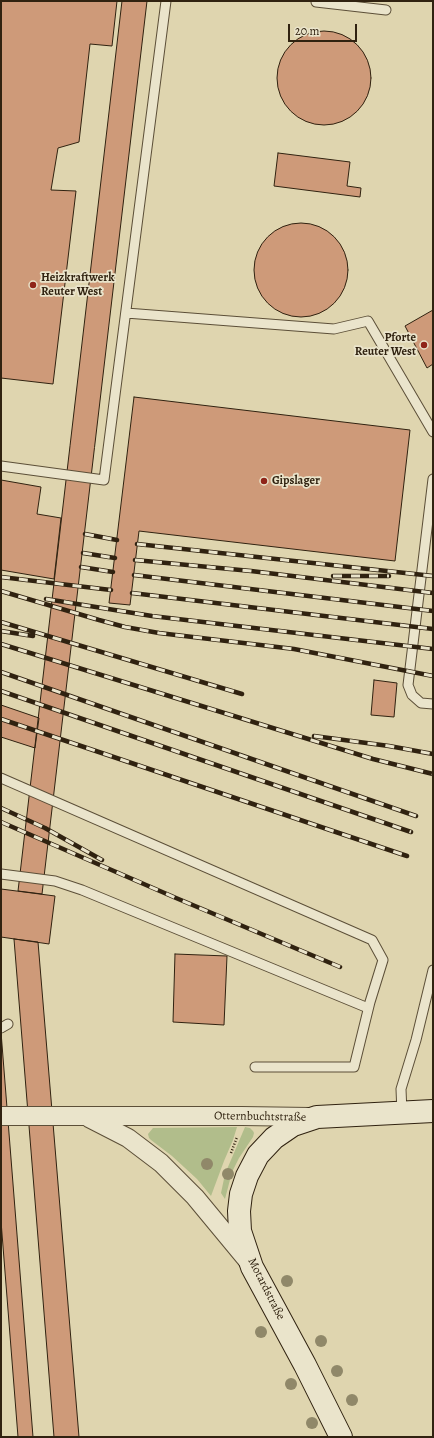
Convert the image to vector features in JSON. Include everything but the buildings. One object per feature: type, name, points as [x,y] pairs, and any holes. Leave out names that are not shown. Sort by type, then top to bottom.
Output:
[{"type":"street","name":"Otternbuchtstraße","points":[[1,1116],[242,1116],[317,1118],[433,1111]]},
{"type":"street","name":"Otternbuchtstraße","points":[[86,1116],[128,1138],[160,1163],[195,1197],[252,1266]]},
{"type":"street","name":"Motardstraße","points":[[317,1118],[293,1125],[274,1138],[258,1155],[247,1176],[241,1194],[239,1211],[240,1231],[252,1266],[305,1365],[341,1437]]},
{"type":"lane","points":[[1,466],[104,480],[166,1]]},
{"type":"lane","points":[[316,2],[386,10]]},
{"type":"lane","points":[[126,313],[334,329],[368,321],[433,432]]},
{"type":"lane","points":[[433,479],[408,685],[412,695],[421,703],[433,704]]},
{"type":"lane","points":[[1,778],[372,940],[383,960],[368,1008],[354,1067],[255,1066]]},
{"type":"lane","points":[[1,874],[55,881],[82,890],[368,1008]]},
{"type":"lane","points":[[402,1113],[401,1089],[416,1040],[433,970]]},
{"type":"green space","points":[[237,1127],[211,1196],[197,1179],[172,1156],[151,1140],[148,1134],[153,1128]]},
{"type":"green space","points":[[245,1127],[250,1128],[253,1131],[253,1137],[239,1158],[232,1172],[225,1199],[221,1193],[225,1174]]},
{"type":"railway","points":[[85,534],[117,540]]},
{"type":"railway","points":[[137,544],[433,576]]},
{"type":"railway","points":[[83,553],[115,558]]},
{"type":"railway","points":[[135,560],[251,571],[433,593]]},
{"type":"railway","points":[[81,567],[113,572]]},
{"type":"railway","points":[[134,575],[433,611]]},
{"type":"railway","points":[[333,576],[389,576]]},
{"type":"railway","points":[[1,577],[111,590]]},
{"type":"railway","points":[[1,591],[125,627],[159,633],[294,649],[433,676]]},
{"type":"railway","points":[[132,593],[433,629]]},
{"type":"railway","points":[[46,599],[152,616],[433,649]]},
{"type":"railway","points":[[1,622],[242,694]]},
{"type":"railway","points":[[1,631],[33,636]]},
{"type":"railway","points":[[1,644],[373,759],[433,774]]},
{"type":"railway","points":[[1,672],[416,816]]},
{"type":"railway","points":[[1,691],[411,832]]},
{"type":"railway","points":[[1,719],[407,856]]},
{"type":"railway","points":[[314,736],[389,746],[433,754]]},
{"type":"railway","points":[[1,808],[45,828],[102,860]]},
{"type":"railway","points":[[1,822],[340,967]]},
{"type":"place","name":"Heizkraftwerk Reuter West","points":[[33,285]]},
{"type":"place","name":"Pforte Reuter West","points":[[424,345]]},
{"type":"place","name":"Gipslager","points":[[264,481]]}]
